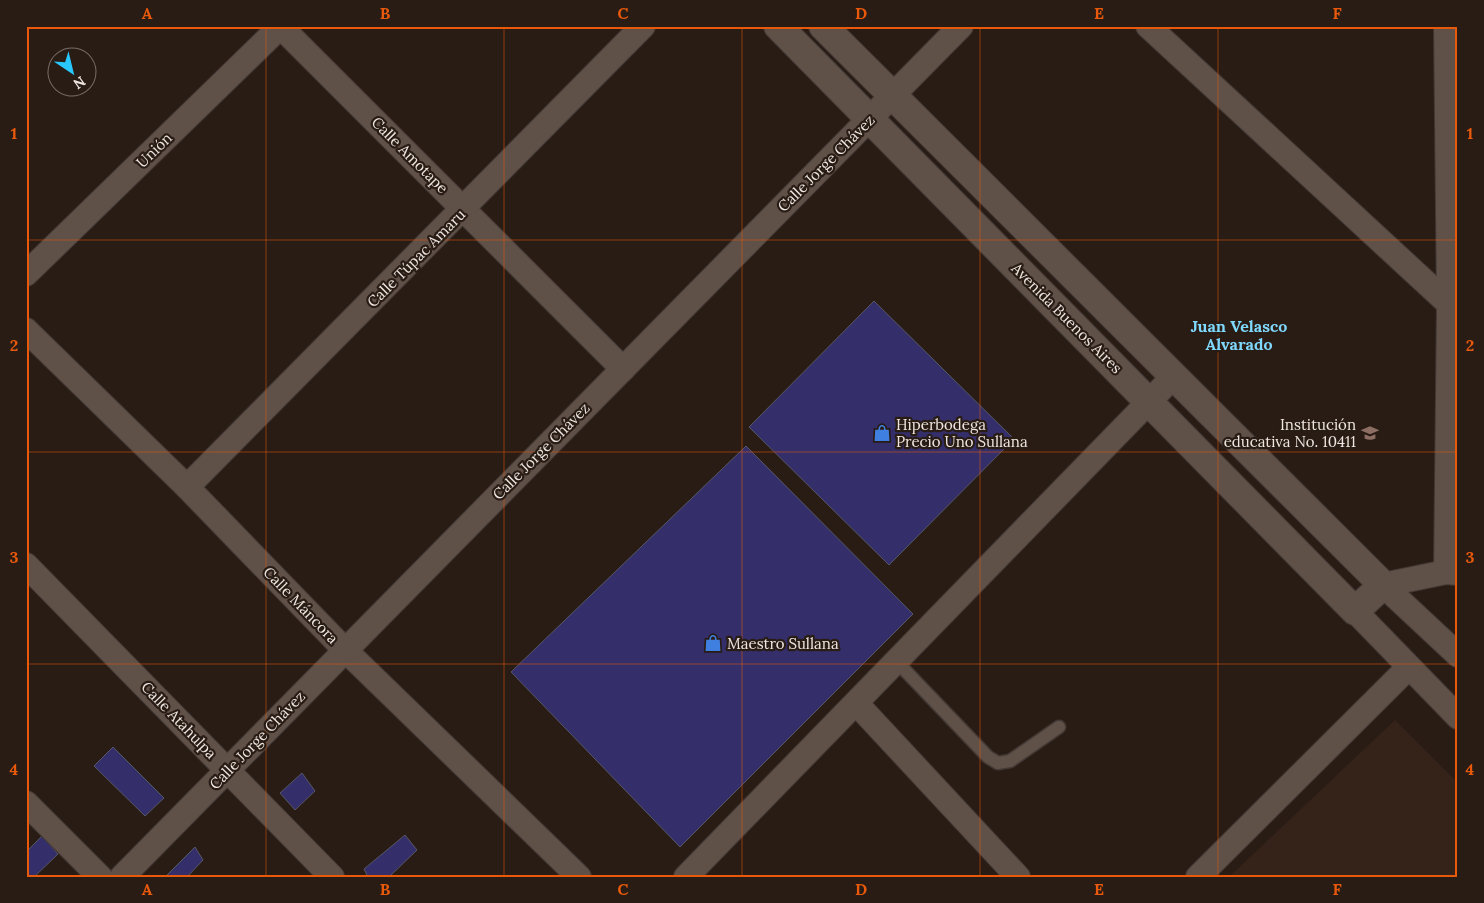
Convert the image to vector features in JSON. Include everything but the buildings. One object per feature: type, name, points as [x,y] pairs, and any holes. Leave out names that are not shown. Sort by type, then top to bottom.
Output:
[{"type":"street","name":"Calle Amotape","points":[[281,26],[623,369]]},
{"type":"street","name":"Unión","points":[[26,274],[281,26]]},
{"type":"street","name":"Calle Túpac Amaru","points":[[187,488],[643,26]]},
{"type":"street","name":"Avenida Buenos Aires","points":[[778,26],[1355,612]]},
{"type":"street","points":[[822,26],[1383,585],[1458,655]]},
{"type":"street","name":"Calle Jorge Chávez","points":[[122,877],[344,649],[961,26]]},
{"type":"street","points":[[1148,26],[1453,305]]},
{"type":"street","points":[[1446,26],[1453,305],[1452,572],[1383,585],[1355,612],[1458,717]]},
{"type":"street","name":"Calle Máncora","points":[[26,330],[187,488],[344,649],[580,877]]},
{"type":"street","points":[[686,877],[1173,376]]},
{"type":"street","name":"Calle Atahulpa","points":[[26,564],[332,877]]},
{"type":"street","points":[[1198,877],[1409,667]]},
{"type":"street","points":[[856,703],[1018,877]]},
{"type":"street","points":[[26,803],[100,877]]},
{"type":"lane","points":[[896,662],[988,757],[998,763],[1010,761],[1059,727]]},
{"type":"shaded area","points":[[1395,720],[1458,783],[1458,877],[1229,877]]},
{"type":"place","name":"Hiperbodega Precio Uno Sullana","points":[[882,433]]},
{"type":"place","name":"Institución educativa No. 10411","points":[[1370,433]]},
{"type":"place","name":"Maestro Sullana","points":[[713,643]]},
{"type":"district","name":"Juan Velasco Alvarado","points":[[1239,335]]}]
